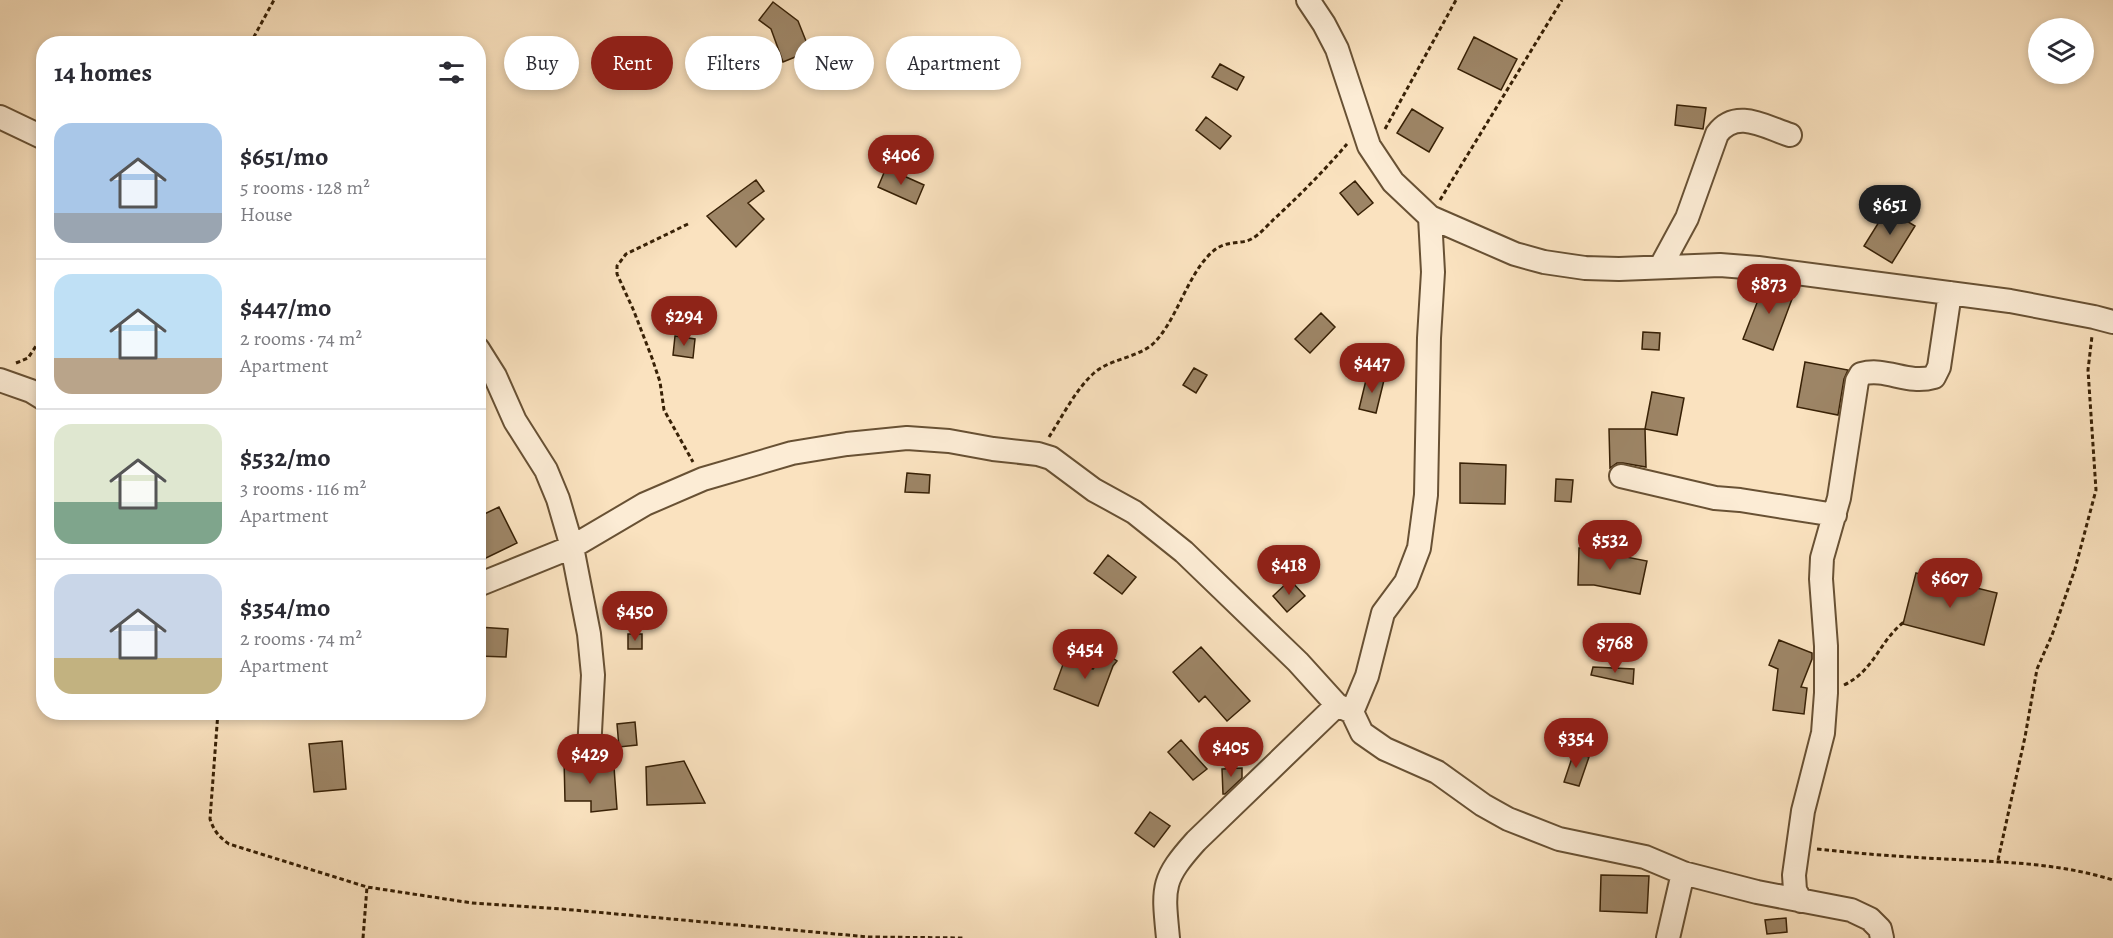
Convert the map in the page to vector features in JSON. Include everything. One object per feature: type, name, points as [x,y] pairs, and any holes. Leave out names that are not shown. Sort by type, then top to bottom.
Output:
[{"type":"street","points":[[1308,0],[1337,49],[1369,146],[1393,182],[1430,217],[1515,254],[1544,262],[1585,268],[1720,264],[2010,301],[2103,319]]},
{"type":"street","points":[[0,117],[36,134]]},
{"type":"street","points":[[1661,266],[1687,218],[1717,134],[1724,125],[1741,119],[1790,135]]},
{"type":"street","points":[[1168,938],[1164,906],[1165,885],[1176,862],[1196,841],[1345,708],[1367,676],[1383,614],[1406,582],[1419,548],[1426,495],[1429,338],[1433,272],[1430,217]]},
{"type":"street","points":[[1801,901],[1795,890],[1794,875],[1803,811],[1823,733],[1826,693],[1822,558],[1835,515],[1845,468],[1857,381],[1861,375],[1871,372],[1911,380],[1934,377],[1939,367],[1950,293]]},
{"type":"street","points":[[486,362],[495,376],[515,421],[546,471],[558,499],[572,547],[589,634],[593,675],[589,751]]},
{"type":"street","points":[[4,373],[36,394]]},
{"type":"street","points":[[486,582],[572,547],[645,504],[703,478],[792,453],[847,444],[908,438],[949,441],[1038,454],[1051,458],[1094,490],[1134,512],[1184,552],[1345,708],[1362,733],[1385,749],[1437,772],[1483,805],[1508,819],[1559,839],[1646,858],[1683,873],[1757,892],[1851,910],[1870,919],[1880,929],[1882,938]]},
{"type":"street","points":[[1621,476],[1715,498],[1835,515]]},
{"type":"street","points":[[1668,938],[1683,873]]},
{"type":"path","points":[[254,36],[273,0]]},
{"type":"path","points":[[1376,156],[1384,130],[1456,0]]},
{"type":"path","points":[[1430,217],[1562,0]]},
{"type":"path","points":[[1038,454],[1074,398],[1094,373],[1124,357],[1138,353],[1154,342],[1181,301],[1197,269],[1212,252],[1228,242],[1252,240],[1322,172],[1362,127]]},
{"type":"path","points":[[688,224],[626,254],[617,266],[617,274],[652,358],[660,382],[664,410],[703,478]]},
{"type":"path","points":[[1998,860],[2025,737],[2037,669],[2052,635],[2075,568],[2096,489],[2088,370],[2103,319]]},
{"type":"path","points":[[4,373],[28,358],[36,346]]},
{"type":"path","points":[[1826,693],[1863,673],[1874,661],[1893,631],[1904,622]]},
{"type":"path","points":[[217,720],[210,819],[219,837],[229,844],[367,887],[472,903],[562,909],[869,938],[965,938]]},
{"type":"path","points":[[1798,846],[1876,855],[1998,860],[2089,873],[2113,880]]},
{"type":"path","points":[[363,938],[367,887]]},
{"type":"building","points":[[773,2],[798,21],[804,36],[794,36],[794,58],[783,62],[782,36],[774,36],[771,29],[759,20]]},
{"type":"building","points":[[1474,37],[1517,59],[1501,90],[1458,69]]},
{"type":"building","points":[[1220,64],[1244,77],[1237,90],[1212,77]]},
{"type":"building","points":[[1677,105],[1706,108],[1703,129],[1675,125]]},
{"type":"building","points":[[1412,109],[1443,128],[1429,152],[1397,133]]},
{"type":"building","points":[[1206,117],[1231,136],[1220,149],[1196,130]]},
{"type":"building","points":[[886,168],[924,185],[916,204],[878,187]]},
{"type":"building","points":[[756,180],[764,191],[748,203],[764,219],[736,247],[707,216]]},
{"type":"building","points":[[1355,181],[1373,203],[1358,215],[1340,193]]},
{"type":"building","points":[[1887,209],[1915,226],[1892,263],[1864,246]]},
{"type":"building","points":[[1765,282],[1795,291],[1773,350],[1743,339]]},
{"type":"building","points":[[1321,313],[1335,327],[1310,353],[1295,339]]},
{"type":"building","points":[[1643,332],[1660,333],[1659,350],[1642,349]]},
{"type":"building","points":[[675,336],[695,339],[693,358],[673,355]]},
{"type":"building","points":[[1805,362],[1848,370],[1844,379],[1838,415],[1797,407]]},
{"type":"building","points":[[1194,368],[1207,375],[1196,393],[1183,385]]},
{"type":"building","points":[[1367,376],[1384,380],[1376,413],[1359,409]]},
{"type":"building","points":[[1652,392],[1684,398],[1677,435],[1645,429]]},
{"type":"building","points":[[1609,429],[1645,429],[1646,467],[1617,463],[1610,468]]},
{"type":"building","points":[[1460,463],[1506,465],[1505,504],[1460,503]]},
{"type":"building","points":[[907,473],[930,475],[929,493],[905,492]]},
{"type":"building","points":[[1556,479],[1573,480],[1571,502],[1555,501]]},
{"type":"building","points":[[499,507],[517,543],[486,558],[486,513]]},
{"type":"building","points":[[1579,548],[1600,548],[1600,552],[1647,561],[1640,594],[1594,585],[1578,585]]},
{"type":"building","points":[[1108,555],[1136,577],[1122,594],[1094,573]]},
{"type":"building","points":[[1916,573],[1997,593],[1984,645],[1903,624]]},
{"type":"building","points":[[1290,580],[1305,596],[1287,612],[1273,596]]},
{"type":"building","points":[[486,628],[508,629],[506,657],[486,656]]},
{"type":"building","points":[[628,634],[642,634],[642,649],[628,649]]},
{"type":"building","points":[[1779,640],[1812,653],[1812,659],[1801,687],[1807,688],[1804,714],[1773,710],[1778,669],[1769,665]]},
{"type":"building","points":[[1201,647],[1250,701],[1227,721],[1205,696],[1199,702],[1173,672]]},
{"type":"building","points":[[1105,653],[1117,661],[1098,706],[1054,689],[1065,659],[1093,669]]},
{"type":"building","points":[[1593,667],[1634,669],[1633,684],[1591,675]]},
{"type":"building","points":[[635,722],[637,745],[619,747],[617,724]]},
{"type":"building","points":[[1181,740],[1207,769],[1193,780],[1168,752]]},
{"type":"building","points":[[342,741],[346,789],[314,792],[309,744]]},
{"type":"building","points":[[1574,752],[1589,757],[1579,786],[1564,782]]},
{"type":"building","points":[[564,758],[577,758],[585,763],[585,771],[614,767],[617,809],[591,812],[591,801],[565,801]]},
{"type":"building","points":[[684,761],[705,803],[647,805],[646,767]]},
{"type":"building","points":[[1242,768],[1242,778],[1223,794],[1222,769]]},
{"type":"building","points":[[1150,812],[1170,826],[1154,847],[1135,833]]},
{"type":"building","points":[[1601,875],[1649,876],[1647,913],[1600,911]]},
{"type":"building","points":[[1786,918],[1787,932],[1767,934],[1765,920]]}]
